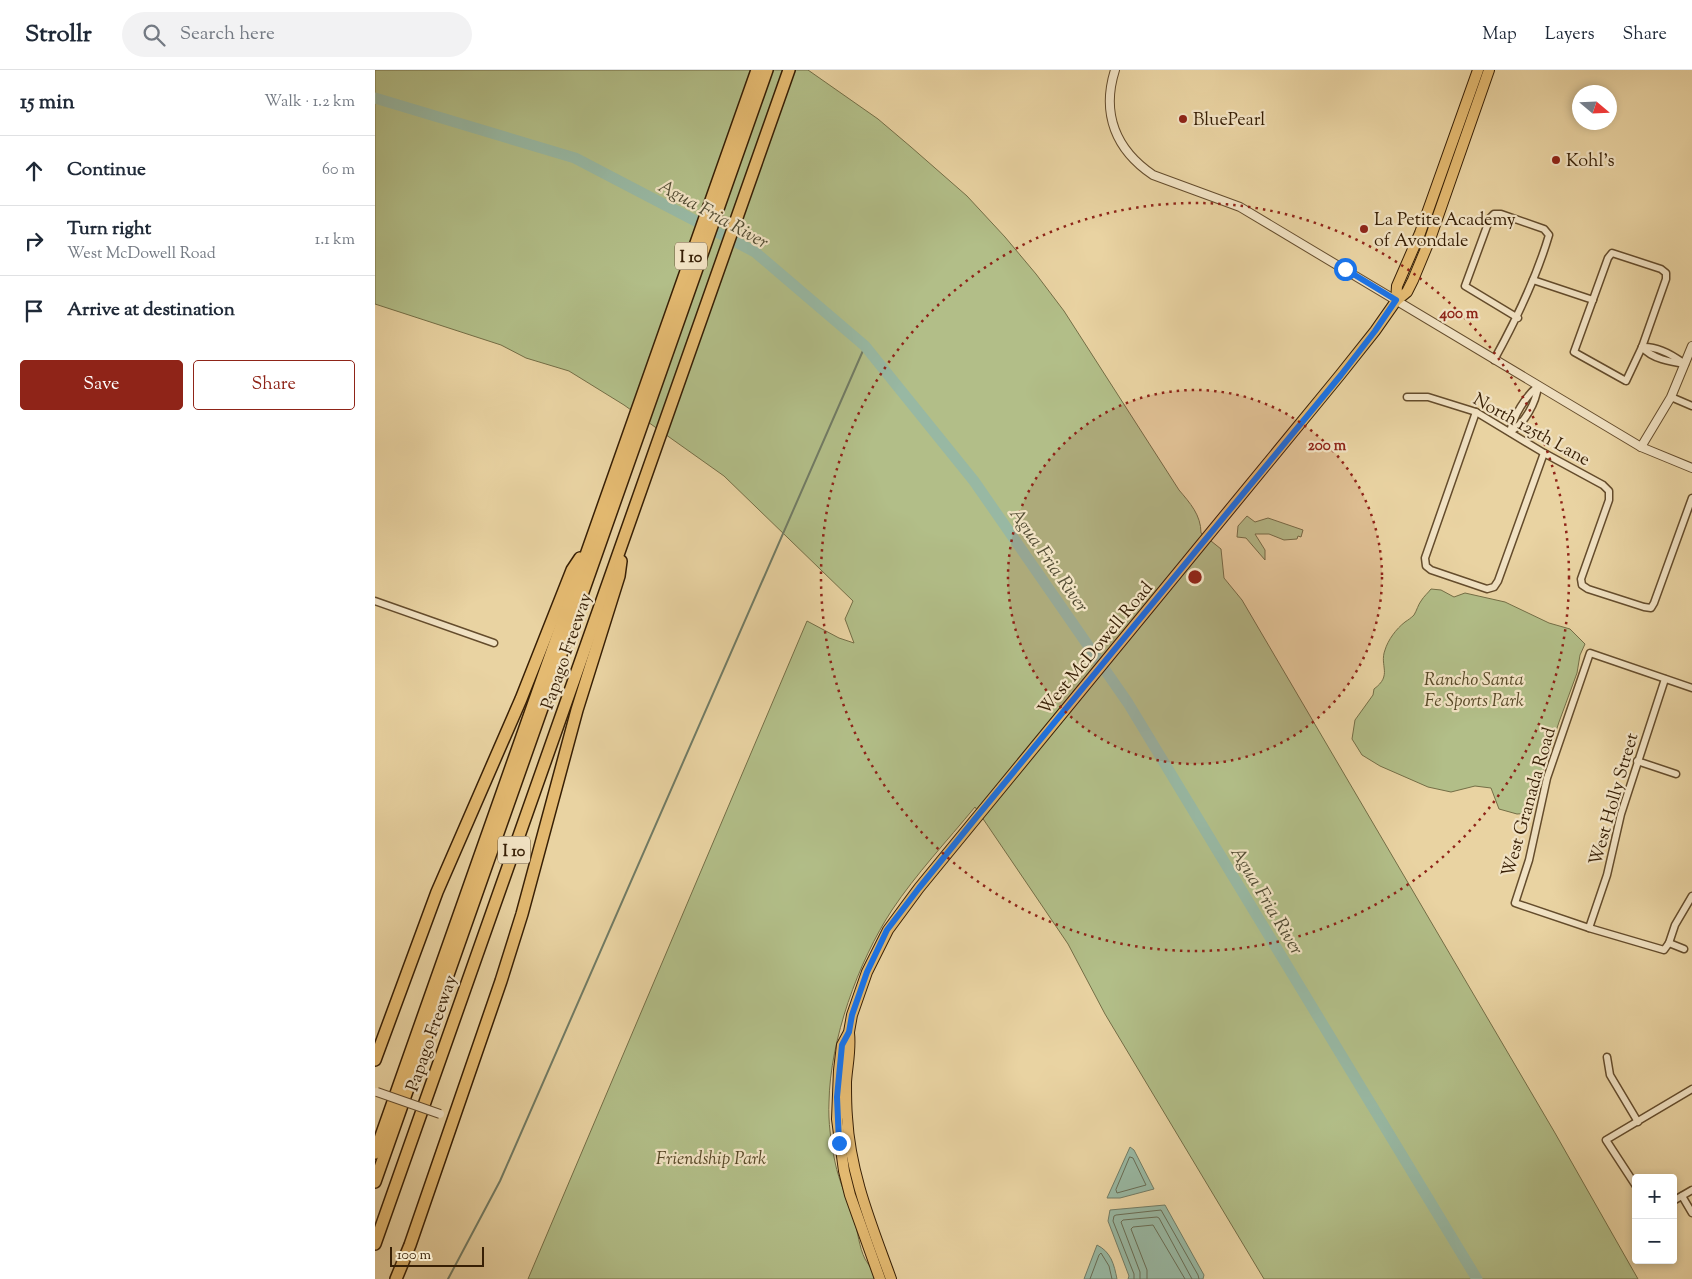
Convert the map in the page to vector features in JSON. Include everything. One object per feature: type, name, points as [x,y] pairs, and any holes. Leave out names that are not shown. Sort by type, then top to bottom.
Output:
[{"type":"highway","name":"Papago Freeway","points":[[375,1153],[590,542],[630,444],[757,70]]},
{"type":"highway","points":[[375,1182],[630,444],[767,70]]},
{"type":"highway","name":"Papago Freeway","points":[[375,1244],[789,70]]},
{"type":"highway","points":[[770,125],[795,70]]},
{"type":"highway","points":[[375,1060],[412,956],[464,828],[521,699],[572,570],[590,542]]},
{"type":"highway","points":[[396,1279],[410,1245],[501,982],[522,914],[577,710],[619,576],[622,544]]},
{"type":"main road","name":"West McDowell Road","points":[[891,1279],[862,1196],[850,1146],[846,1098],[850,1044],[849,1032],[852,1015],[878,947],[887,930],[919,888],[1369,340],[1396,300],[1397,286],[1417,240],[1479,77],[1489,70]]},
{"type":"main road","name":"West McDowell Road","points":[[849,1032],[842,1045],[839,1070],[837,1107],[839,1143],[850,1195],[880,1279]]},
{"type":"street","points":[[1115,70],[1110,90],[1110,111],[1116,133],[1127,151],[1141,166],[1153,175],[1240,208],[1641,447],[1692,468]]},
{"type":"street","points":[[1494,360],[1517,318],[1549,234],[1545,229],[1501,214],[1494,214],[1490,218],[1465,286],[1517,318]]},
{"type":"street","points":[[1612,253],[1661,269],[1666,273],[1666,279],[1643,347],[1626,381],[1574,352],[1593,300],[1608,258],[1612,253]]},
{"type":"street","points":[[1533,280],[1593,300]]},
{"type":"street","points":[[1643,347],[1650,346],[1672,355],[1685,364]]},
{"type":"street","points":[[1641,447],[1671,397],[1692,346]]},
{"type":"street","points":[[1510,432],[1519,427],[1535,400],[1538,386]]},
{"type":"street","name":"North 125th Lane","points":[[1407,397],[1428,397],[1476,412],[1544,453],[1603,485],[1609,491],[1609,500],[1581,579],[1582,585],[1625,601],[1651,608],[1692,498]]},
{"type":"street","points":[[1671,397],[1692,406]]},
{"type":"street","points":[[1476,412],[1425,558],[1426,566],[1431,570],[1487,589],[1494,587],[1498,581],[1544,453]]},
{"type":"street","points":[[375,601],[494,643]]},
{"type":"street","name":"West Granada Road","points":[[1589,928],[1515,903],[1529,860],[1547,778],[1590,653],[1665,679]]},
{"type":"street","points":[[1665,679],[1692,688]]},
{"type":"street","name":"West Holly Street","points":[[1589,928],[1607,875],[1621,814],[1665,679]]},
{"type":"street","points":[[1637,762],[1676,774]]},
{"type":"street","points":[[1589,928],[1664,950],[1669,943],[1675,925],[1692,896]]},
{"type":"street","points":[[1669,943],[1684,948]]},
{"type":"street","points":[[1607,1057],[1610,1075],[1638,1122]]},
{"type":"street","points":[[1632,1180],[1607,1140],[1692,1089]]},
{"type":"street","points":[[376,1091],[454,1118]]},
{"type":"street","points":[[1677,1199],[1692,1190]]},
{"type":"street","points":[[1682,1196],[1692,1213]]},
{"type":"green space","name":"Friendship Park","points":[[375,70],[808,70],[878,119],[967,196],[1005,237],[1064,311],[1179,490],[1194,510],[1201,527],[1201,533],[1221,549],[1224,578],[1242,600],[1555,1133],[1638,1279],[1264,1279],[1105,1014],[1068,944],[975,807],[911,884],[892,910],[857,977],[834,1053],[829,1110],[834,1154],[839,1177],[854,1219],[861,1250],[876,1279],[528,1279],[807,621],[839,638],[854,643],[845,619],[853,601],[724,476],[624,405],[569,371],[526,358],[501,345],[375,304]]},
{"type":"green space","points":[[1247,516],[1255,522],[1268,518],[1303,530],[1301,537],[1298,536],[1297,539],[1284,540],[1269,534],[1255,534],[1265,550],[1265,560],[1246,538],[1237,537],[1238,526]]},
{"type":"green space","name":"Rancho Santa Fe Sports Park","points":[[1431,589],[1441,590],[1454,597],[1465,593],[1505,602],[1549,623],[1570,629],[1585,644],[1531,813],[1517,814],[1499,809],[1491,788],[1475,786],[1451,792],[1428,787],[1380,766],[1362,755],[1352,739],[1355,720],[1373,695],[1374,689],[1383,679],[1384,656],[1388,642],[1399,628],[1414,615],[1423,598]]},
{"type":"water","points":[[1130,1147],[1134,1150],[1154,1189],[1120,1198],[1107,1198]]},
{"type":"water","points":[[1165,1205],[1204,1275],[1203,1279],[1128,1279],[1129,1276],[1108,1221],[1110,1210]]},
{"type":"water","points":[[1097,1245],[1109,1255],[1115,1268],[1117,1279],[1084,1279]]},
{"type":"waterway","name":"Agua Fria River","points":[[375,98],[575,158],[755,252],[865,346],[974,481],[1128,703],[1477,1279]]},
{"type":"waterway","points":[[448,1279],[500,1181],[865,346]]},
{"type":"place","name":"BluePearl","points":[[1183,119]]},
{"type":"place","name":"Kohl's","points":[[1556,160]]},
{"type":"place","name":"La Petite Academy of Avondale","points":[[1364,229]]},
{"type":"route","points":[[839,1143],[837,1097],[842,1045],[849,1032],[852,1015],[867,972],[887,930],[979,814],[1341,375],[1382,322],[1396,300],[1345,269]]}]
